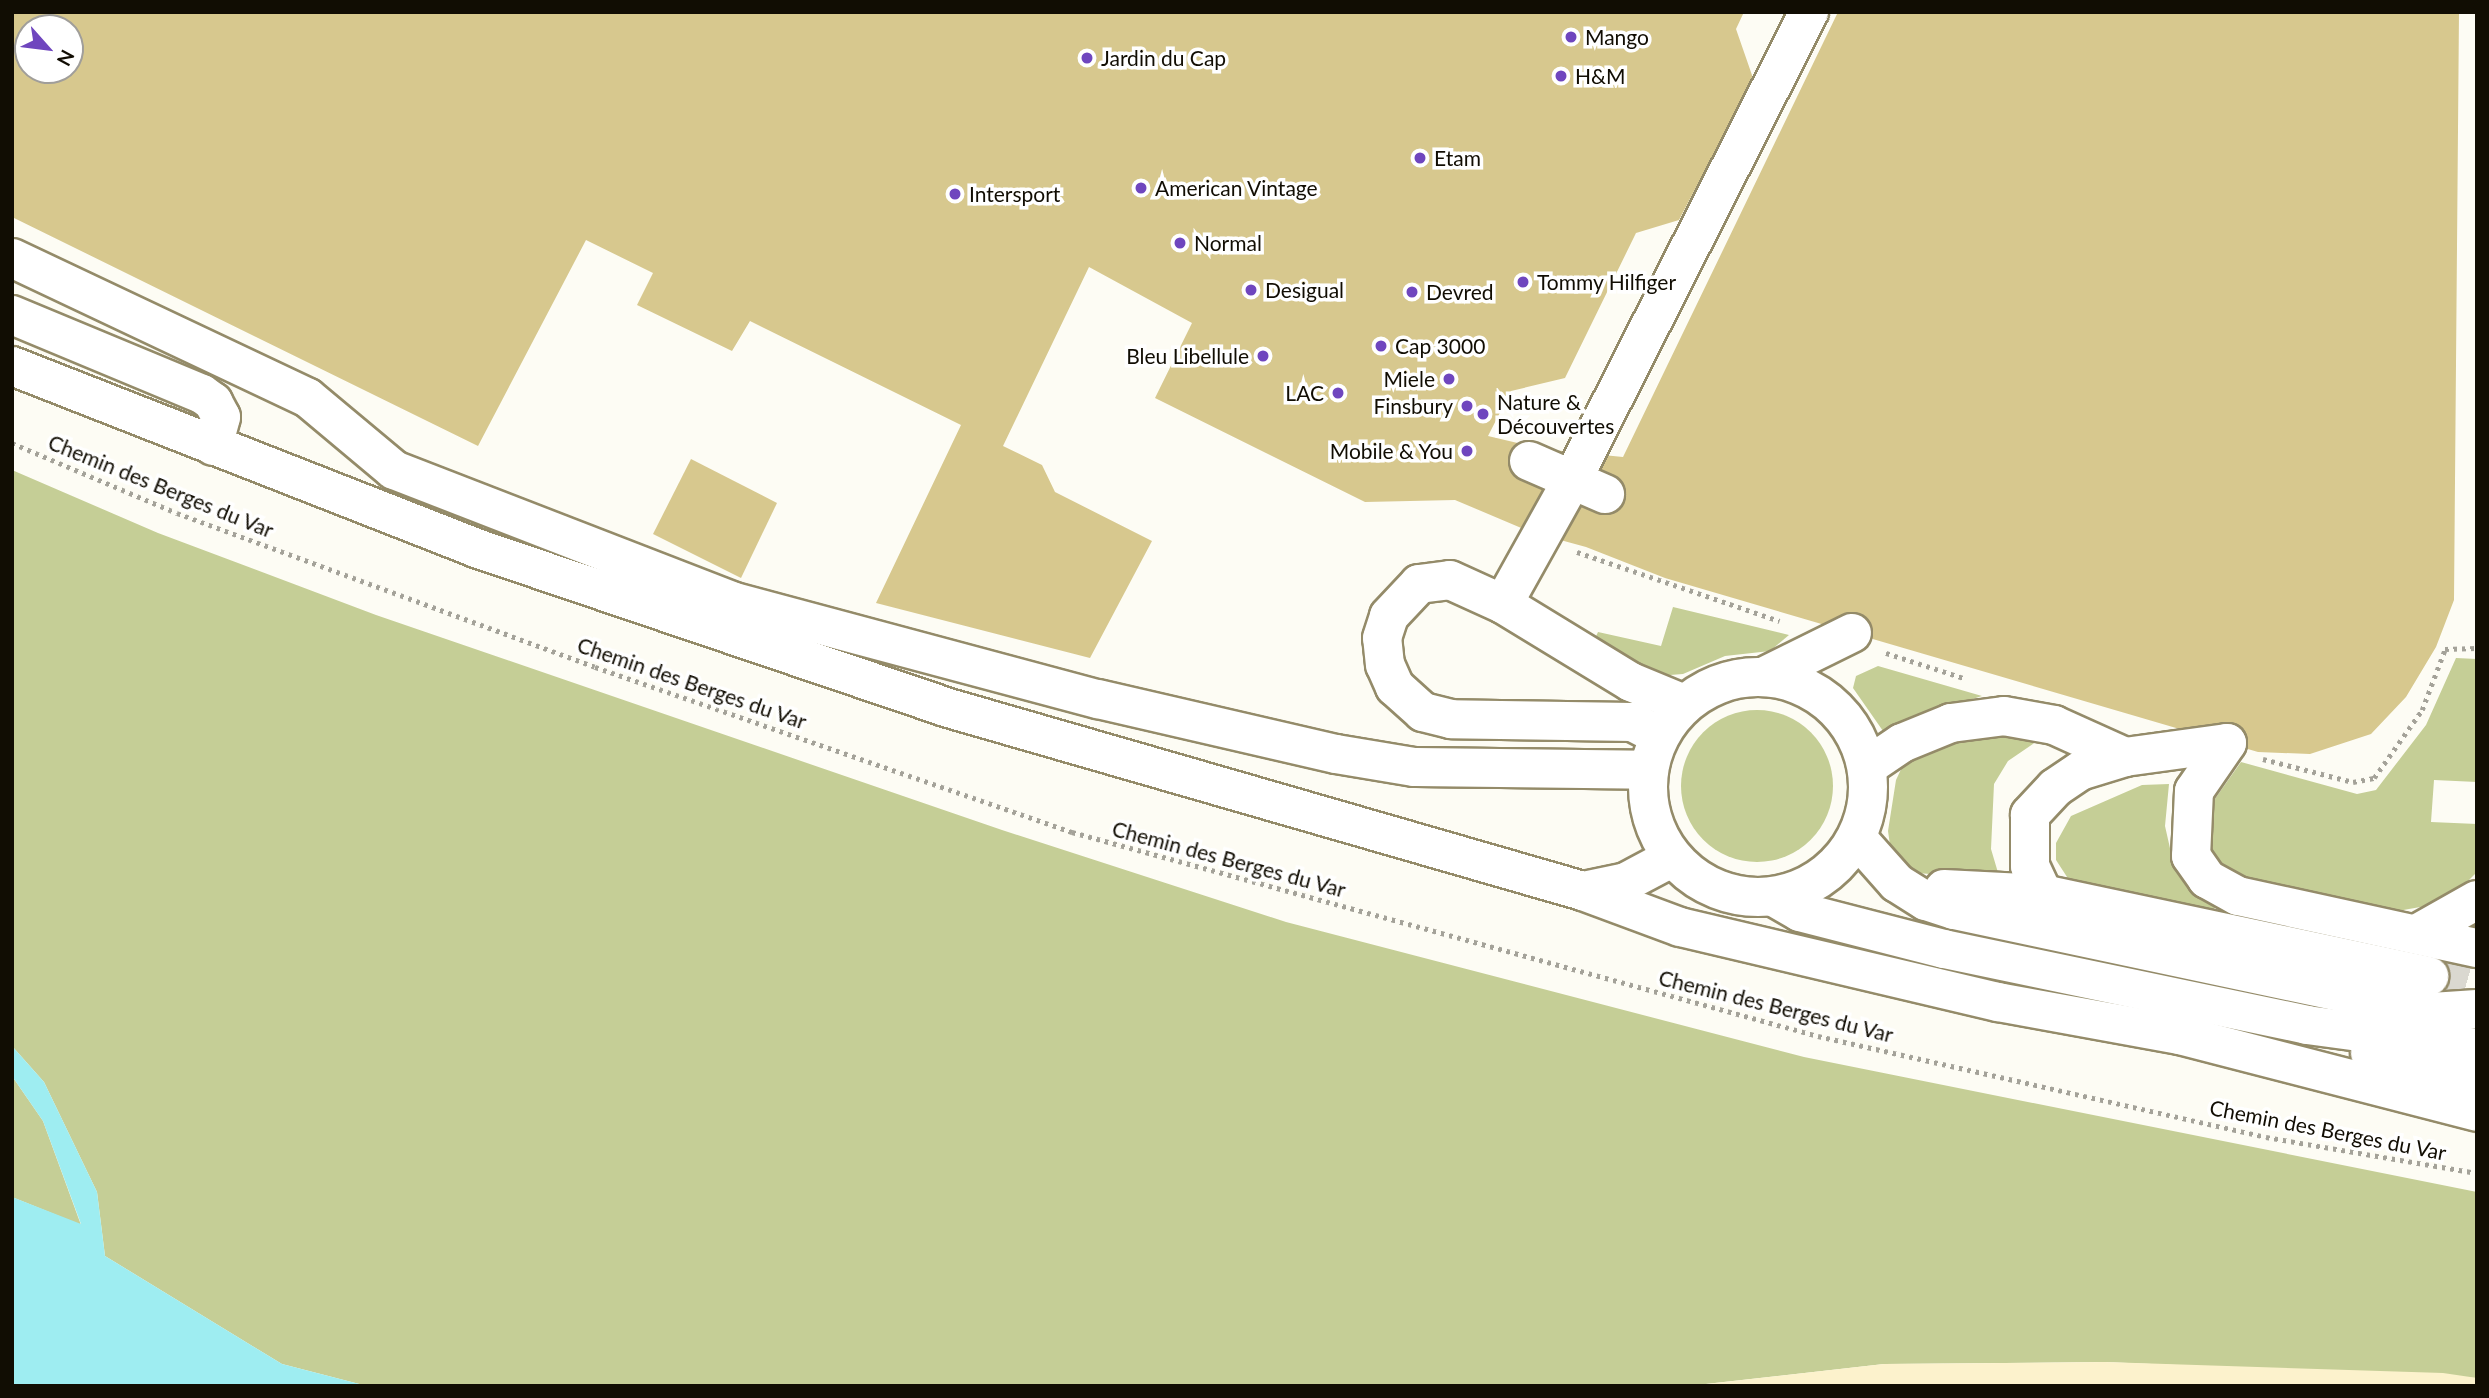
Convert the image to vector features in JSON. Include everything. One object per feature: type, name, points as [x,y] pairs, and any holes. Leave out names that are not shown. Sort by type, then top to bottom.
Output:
[{"type":"street","points":[[1503,604],[1588,487],[1809,12]]},
{"type":"street","points":[[12,258],[307,398],[394,470],[731,601],[1072,693],[1336,754],[1414,767],[1654,753]]},
{"type":"street","points":[[12,316],[202,394],[213,402],[221,417],[214,446]]},
{"type":"street","points":[[12,366],[476,548],[945,707],[1583,891],[1680,927],[1998,1002],[2180,1035],[2477,1112]]},
{"type":"street","points":[[1530,461],[1588,487]]},
{"type":"street","points":[[1654,753],[1633,722],[1451,719],[1423,712],[1406,700],[1385,665],[1382,638],[1388,616],[1402,597],[1419,584],[1450,580],[1503,604],[1631,682],[1684,704]]},
{"type":"street","points":[[1765,676],[1801,684],[1832,703],[1855,732],[1868,766],[1868,803],[1857,838],[1835,867],[1807,887],[1774,897],[1740,897],[1707,885],[1673,857],[1659,838],[1648,805],[1654,753],[1684,704],[1726,681],[1765,676],[1852,633]]},
{"type":"street","points":[[1868,766],[1902,743],[1951,723],[2004,716],[2054,725],[2125,757]]},
{"type":"street","points":[[2043,894],[2030,866],[2030,815],[2055,788],[2080,771],[2125,757],[2227,743],[2194,791],[2191,856],[2207,879],[2250,899],[2420,932],[2477,948]]},
{"type":"street","points":[[1857,838],[1897,883],[1926,901],[1954,910],[2432,1012],[2477,1009]]},
{"type":"street","points":[[1583,891],[1626,882],[1673,857]]},
{"type":"street","points":[[1897,883],[2043,894],[2430,976]]},
{"type":"street","points":[[1774,897],[1800,912],[1866,931],[2307,1025],[2477,1048]]},
{"type":"street","points":[[2420,932],[2477,900]]},
{"type":"street","points":[[2307,1025],[2353,1049],[2477,1083]]},
{"type":"path","name":"Chemin des Berges du Var","points":[[12,443],[177,513],[517,638],[1072,832],[1818,1036],[2266,1137],[2477,1173]]},
{"type":"green space","points":[[12,470],[158,533],[376,615],[1002,830],[1286,922],[1804,1057],[2477,1192],[2477,1378],[2105,1362],[1884,1364],[1688,1386],[367,1386],[282,1364],[105,1256],[97,1192],[44,1082],[12,1046]]},
{"type":"green space","points":[[1673,607],[1789,635],[1770,651],[1725,656],[1683,674],[1657,676],[1592,645],[1598,632],[1661,646]]},
{"type":"green space","points":[[2456,658],[2477,659],[2477,782],[2434,780],[2431,822],[2477,824],[2477,872],[2458,891],[2426,906],[2392,912],[2243,881],[2216,862],[2207,836],[2212,803],[2241,762],[2357,794],[2376,790],[2426,725]]},
{"type":"green space","points":[[1878,666],[1982,696],[1912,718],[1892,733],[1883,731],[1853,688],[1856,676]]},
{"type":"green space","points":[[1757,710],[1786,716],[1811,732],[1827,757],[1833,786],[1827,815],[1811,840],[1786,856],[1757,862],[1728,856],[1703,840],[1687,815],[1681,786],[1687,757],[1703,732],[1728,716]]},
{"type":"green space","points":[[1989,730],[2043,737],[2008,761],[1994,784],[1991,849],[1999,876],[1993,879],[1917,873],[1901,865],[1891,852],[1888,831],[1896,780],[1904,763],[1931,745]]},
{"type":"green space","points":[[2169,784],[2165,826],[2174,866],[2190,891],[2215,907],[2211,919],[2069,880],[2056,860],[2056,843],[2071,816],[2142,785]]},
{"type":"green space","points":[[12,1076],[43,1121],[81,1225],[12,1197]]},
{"type":"sand","points":[[2105,1362],[2443,1373],[2477,1378],[2477,1386],[1688,1386],[1884,1364]]},
{"type":"water","points":[[12,1046],[44,1082],[97,1192],[105,1256],[282,1364],[367,1386],[12,1386],[12,1197],[81,1224],[43,1121],[12,1076]]},
{"type":"building","points":[[12,12],[1744,12],[1736,29],[1753,78],[1679,220],[1636,233],[1565,378],[1511,391],[1488,436],[1543,449],[1623,457],[1838,12],[2459,12],[2454,600],[2436,647],[2406,697],[2371,734],[2310,754],[2258,752],[1665,578],[1586,547],[1531,532],[1455,500],[1365,502],[1155,398],[1192,323],[1089,267],[1003,446],[1042,465],[1055,492],[1152,541],[1090,658],[876,603],[961,425],[750,321],[732,351],[637,305],[653,273],[586,240],[478,446],[12,217]]},
{"type":"building","points":[[691,459],[777,503],[741,578],[653,534]]},
{"type":"tunnel","points":[[2429,976],[2477,990]]},
{"type":"place","name":"Mango","points":[[1571,37]]},
{"type":"place","name":"Jardin du Cap","points":[[1087,58]]},
{"type":"place","name":"H&M","points":[[1561,76]]},
{"type":"place","name":"Etam","points":[[1420,158]]},
{"type":"place","name":"American Vintage","points":[[1141,188]]},
{"type":"place","name":"Intersport","points":[[955,194]]},
{"type":"place","name":"Normal","points":[[1180,243]]},
{"type":"place","name":"Tommy Hilfiger","points":[[1523,282]]},
{"type":"place","name":"Desigual","points":[[1251,290]]},
{"type":"place","name":"Devred","points":[[1412,292]]},
{"type":"place","name":"Cap 3000","points":[[1381,346]]},
{"type":"place","name":"Bleu Libellule","points":[[1263,356]]},
{"type":"place","name":"Miele","points":[[1449,379]]},
{"type":"place","name":"LAC","points":[[1338,393]]},
{"type":"place","name":"Finsbury","points":[[1467,406]]},
{"type":"place","name":"Nature & Découvertes","points":[[1483,414]]},
{"type":"place","name":"Mobile & You","points":[[1467,451]]}]
